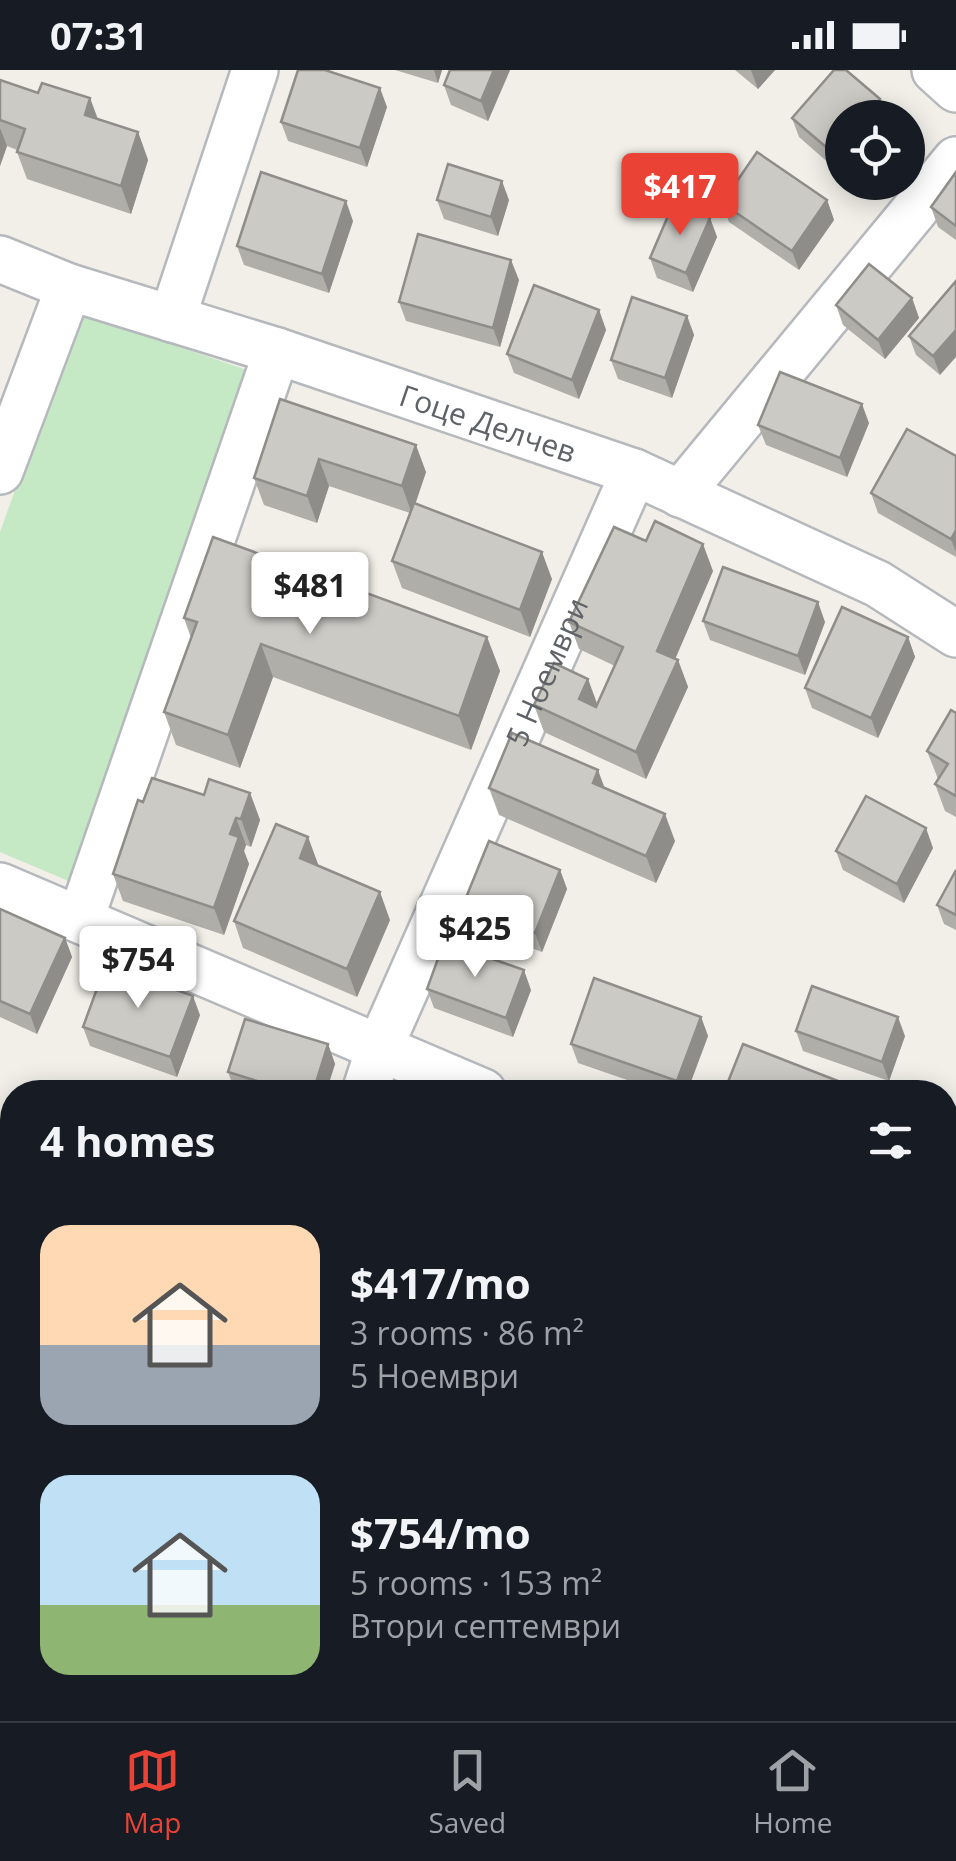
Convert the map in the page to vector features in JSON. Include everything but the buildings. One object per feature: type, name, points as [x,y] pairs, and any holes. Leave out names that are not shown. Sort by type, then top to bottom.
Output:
[{"type":"street","points":[[172,319],[254,70]]},
{"type":"street","points":[[935,70],[956,89]]},
{"type":"street","points":[[680,494],[956,160]]},
{"type":"street","name":"Гоце Делчев","points":[[0,259],[69,287],[277,351],[634,472],[878,584],[956,634]]},
{"type":"street","points":[[0,471],[69,287]]},
{"type":"street","points":[[81,918],[277,351]]},
{"type":"street","name":"5 Ноември","points":[[369,1080],[379,1049],[634,472]]},
{"type":"street","points":[[0,886],[454,1080]]},
{"type":"green space","points":[[79,313],[250,371],[71,882],[0,852],[0,532]]}]
